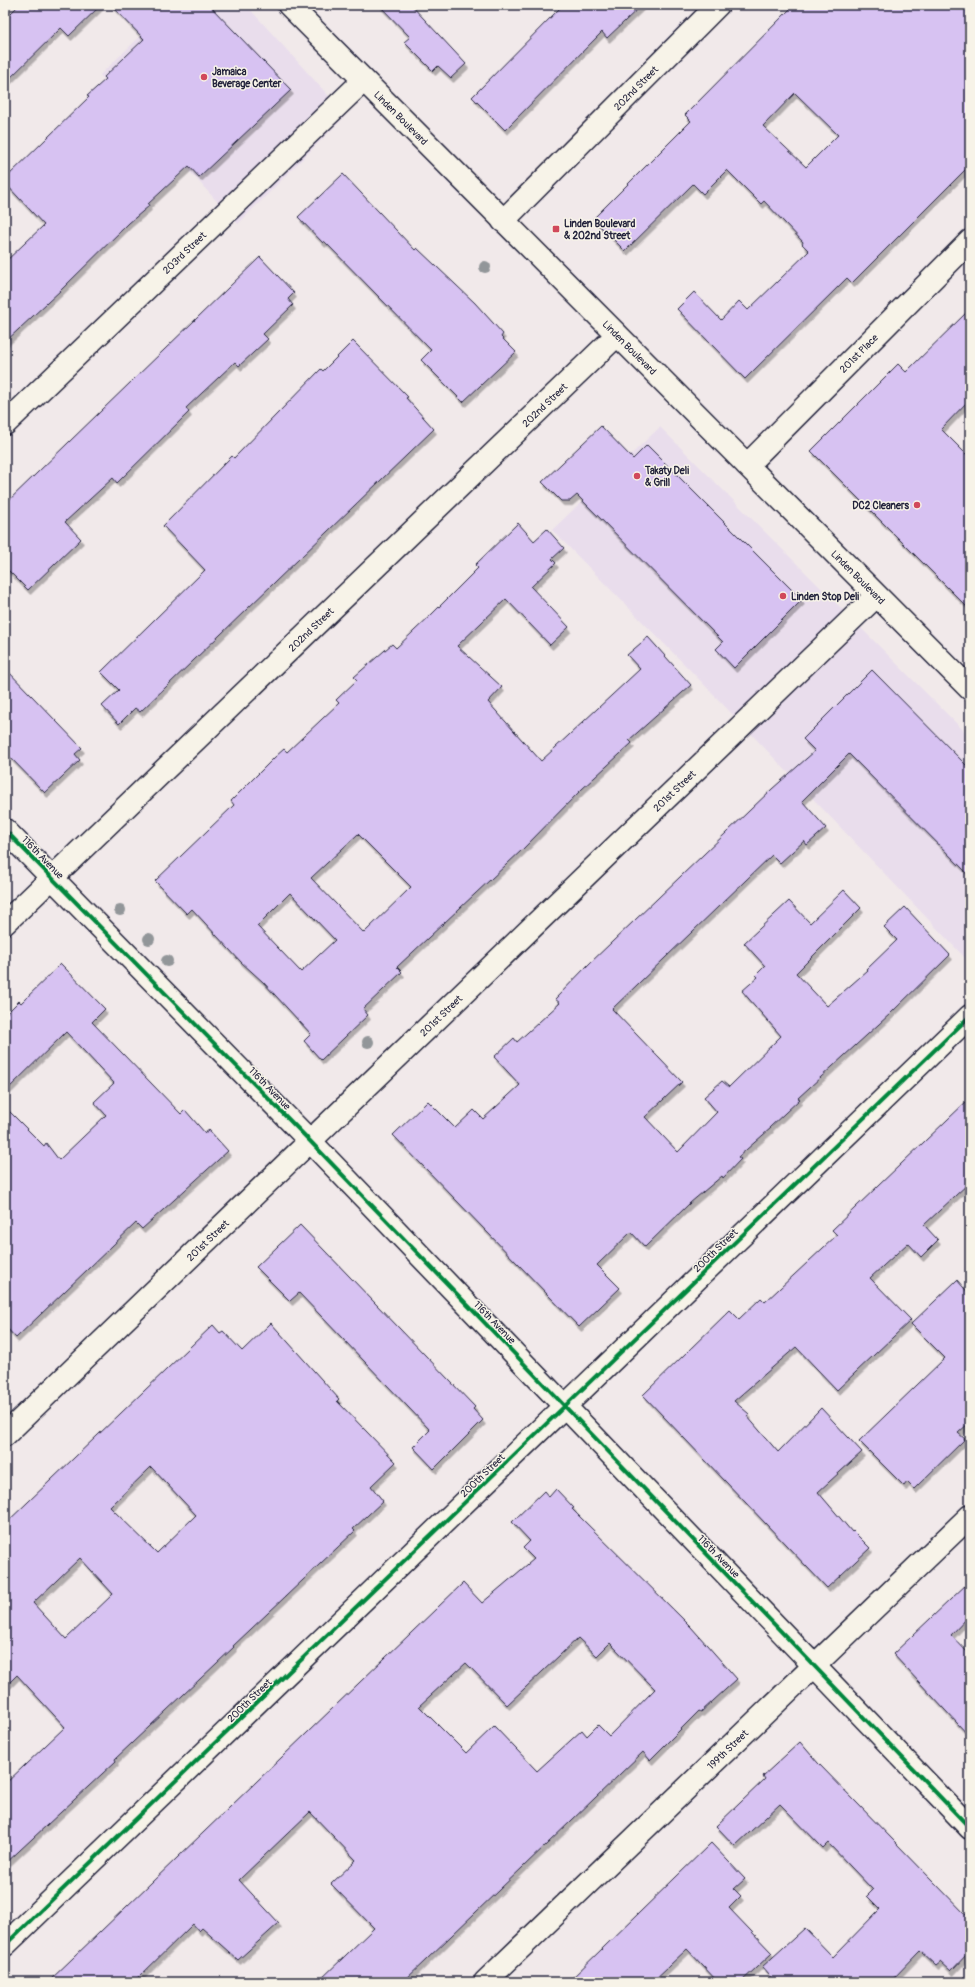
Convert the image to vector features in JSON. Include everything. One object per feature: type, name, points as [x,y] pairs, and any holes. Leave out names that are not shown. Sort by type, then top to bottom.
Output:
[{"type":"street","name":"Linden Boulevard","points":[[289,5],[970,689]]},
{"type":"street","name":"202nd Street","points":[[503,221],[718,5]]},
{"type":"street","name":"203rd Street","points":[[5,424],[364,81]]},
{"type":"street","name":"201st Place","points":[[747,464],[970,241]]},
{"type":"street","name":"202nd Street","points":[[5,923],[617,335]]},
{"type":"street","name":"201st Street","points":[[5,1435],[876,596]]},
{"type":"street","name":"116th Avenue","points":[[5,830],[310,1141],[970,1828]]},
{"type":"street","name":"200th Street","points":[[5,1945],[970,1016]]},
{"type":"street","name":"199th Street","points":[[485,1982],[970,1516]]},
{"type":"shaded area","points":[[173,5],[246,5],[346,115],[238,224],[100,75]]},
{"type":"shaded area","points":[[660,427],[970,737],[970,963],[692,672],[552,530]]},
{"type":"building","points":[[19,5],[101,5],[69,36],[61,28],[5,83],[5,19]]},
{"type":"building","points":[[111,5],[209,5],[291,90],[199,177],[189,166],[148,204],[149,206],[129,223],[61,290],[5,342],[5,262],[44,225],[5,183],[5,179],[89,97],[87,96],[106,79],[104,77],[144,39]]},
{"type":"building","points":[[379,5],[411,5],[466,64],[451,78],[438,66],[433,71],[404,42],[410,37]]},
{"type":"building","points":[[563,5],[642,5],[607,38],[602,32],[505,130],[472,97]]},
{"type":"building","points":[[794,5],[970,5],[970,165],[852,283],[847,278],[745,379],[677,309],[694,292],[721,320],[739,301],[748,310],[809,251],[802,244],[803,242],[764,201],[761,204],[727,170],[703,194],[693,184],[625,251],[593,219],[691,121],[685,115]],"holes":[[[795,93],[838,135],[806,167],[763,126]]]},
{"type":"building","points":[[343,174],[415,250],[417,248],[475,303],[503,334],[501,337],[516,352],[463,402],[421,360],[431,350],[324,241],[323,243],[298,217]]},
{"type":"building","points":[[260,257],[294,293],[288,299],[293,305],[263,334],[268,339],[239,366],[235,362],[186,408],[189,412],[117,483],[113,478],[65,522],[81,539],[28,590],[5,567],[5,504]]},
{"type":"building","points":[[970,309],[970,399],[941,429],[970,458],[970,610],[811,451],[898,364],[906,372]]},
{"type":"building","points":[[353,341],[408,397],[406,398],[434,429],[140,712],[135,708],[119,724],[102,706],[119,690],[101,672],[205,570],[163,526],[232,456],[234,458],[321,369],[323,371]]},
{"type":"building","points":[[601,426],[633,459],[647,445],[802,600],[734,668],[716,649],[723,642],[577,495],[570,501],[561,501],[542,482]]},
{"type":"building","points":[[518,523],[534,541],[547,529],[564,548],[552,559],[556,563],[531,587],[569,627],[550,645],[506,599],[457,646],[502,687],[488,702],[541,761],[640,669],[627,655],[648,637],[691,685],[629,740],[632,743],[582,789],[522,850],[397,967],[402,972],[363,1009],[368,1015],[321,1060],[304,1041],[311,1034],[263,982],[241,962],[192,909],[187,914],[155,881],[234,805],[231,801],[275,757],[284,749],[287,752],[339,703],[336,700],[357,680],[354,677],[392,644],[396,648],[478,568],[475,565]],"holes":[[[358,834],[411,887],[364,933],[311,878]],[[290,893],[335,940],[301,972],[257,926]]]},
{"type":"building","points":[[5,668],[82,748],[75,754],[80,760],[45,793],[5,752]]},
{"type":"building","points":[[872,670],[970,769],[970,876],[849,754],[802,801],[826,828],[807,845],[804,841],[780,863],[772,855],[612,1009],[682,1082],[645,1117],[678,1152],[717,1112],[704,1097],[722,1081],[729,1087],[781,1036],[742,991],[758,977],[756,975],[765,966],[744,943],[789,901],[810,923],[844,890],[861,908],[796,973],[827,1006],[868,970],[867,969],[897,940],[884,927],[905,907],[950,955],[890,1014],[798,1098],[800,1099],[770,1127],[771,1128],[738,1157],[741,1159],[723,1178],[722,1176],[690,1203],[645,1247],[631,1232],[597,1265],[620,1288],[579,1327],[393,1135],[428,1101],[455,1128],[474,1110],[483,1119],[520,1085],[494,1057],[514,1038],[517,1042],[560,1003],[555,999],[589,964],[772,789],[815,751],[803,739]]},
{"type":"building","points":[[61,964],[105,1009],[92,1022],[181,1114],[185,1110],[205,1133],[209,1130],[228,1151],[142,1229],[136,1223],[16,1338],[5,1326],[5,1107],[44,1146],[46,1143],[59,1160],[106,1115],[94,1102],[114,1083],[66,1032],[5,1092],[5,1015],[19,1001],[21,1003]]},
{"type":"building","points":[[970,1098],[970,1182],[924,1225],[938,1240],[921,1257],[908,1243],[870,1278],[911,1320],[837,1390],[796,1347],[734,1401],[749,1414],[747,1416],[778,1452],[821,1408],[862,1452],[818,1492],[852,1532],[853,1531],[870,1548],[827,1588],[643,1395],[730,1310],[739,1319],[761,1298],[765,1302],[837,1235],[832,1230]]},
{"type":"building","points":[[300,1225],[475,1407],[473,1409],[483,1420],[434,1469],[413,1447],[430,1430],[299,1293],[290,1301],[256,1267]]},
{"type":"building","points":[[957,1280],[970,1295],[970,1422],[958,1433],[965,1439],[914,1489],[907,1482],[904,1486],[859,1441],[945,1358],[911,1324]]},
{"type":"building","points":[[271,1323],[339,1399],[337,1401],[396,1462],[371,1486],[383,1501],[353,1529],[355,1531],[115,1759],[116,1761],[5,1864],[5,1784],[65,1727],[17,1675],[5,1687],[5,1524],[213,1325],[220,1333],[223,1331],[242,1351]],"holes":[[[151,1467],[196,1515],[157,1553],[110,1507]],[[80,1558],[113,1594],[66,1639],[33,1603]]]},
{"type":"building","points":[[556,1489],[574,1508],[572,1509],[691,1627],[737,1679],[701,1712],[699,1711],[650,1760],[643,1752],[403,1982],[318,1982],[374,1928],[331,1884],[356,1860],[310,1812],[239,1880],[279,1923],[238,1960],[202,1928],[199,1931],[193,1924],[134,1982],[48,1982],[463,1583],[482,1603],[534,1559],[523,1548],[530,1541],[512,1522],[544,1491],[549,1497]],"holes":[[[578,1638],[597,1656],[610,1643],[655,1689],[609,1736],[598,1725],[587,1736],[582,1730],[537,1771],[494,1726],[466,1753],[419,1706],[466,1663],[507,1705]]]},
{"type":"building","points":[[970,1581],[970,1615],[951,1635],[970,1655],[970,1737],[893,1654]]},
{"type":"building","points":[[800,1742],[818,1763],[970,1919],[970,1951],[951,1971],[941,1962],[936,1966],[920,1951],[890,1982],[775,1982],[762,1967],[805,1928],[833,1957],[880,1909],[867,1896],[873,1890],[828,1843],[823,1848],[780,1804],[735,1846],[716,1826],[765,1779],[763,1776]]},
{"type":"building","points":[[711,1843],[745,1879],[734,1889],[741,1896],[729,1908],[772,1953],[741,1982],[718,1982],[687,1949],[652,1982],[568,1982]]},
{"type":"cycle path","points":[[5,830],[310,1141],[970,1828]]},
{"type":"cycle path","points":[[5,1945],[970,1016]]},
{"type":"place","name":"Jamaica Beverage Center","points":[[204,77]]},
{"type":"place","name":"Linden Boulevard & 202nd Street","points":[[556,229]]},
{"type":"place","name":"Takaty Deli & Grill","points":[[637,476]]},
{"type":"place","name":"DC2 Cleaners","points":[[917,505]]},
{"type":"place","name":"Linden Stop Deli","points":[[783,596]]}]
